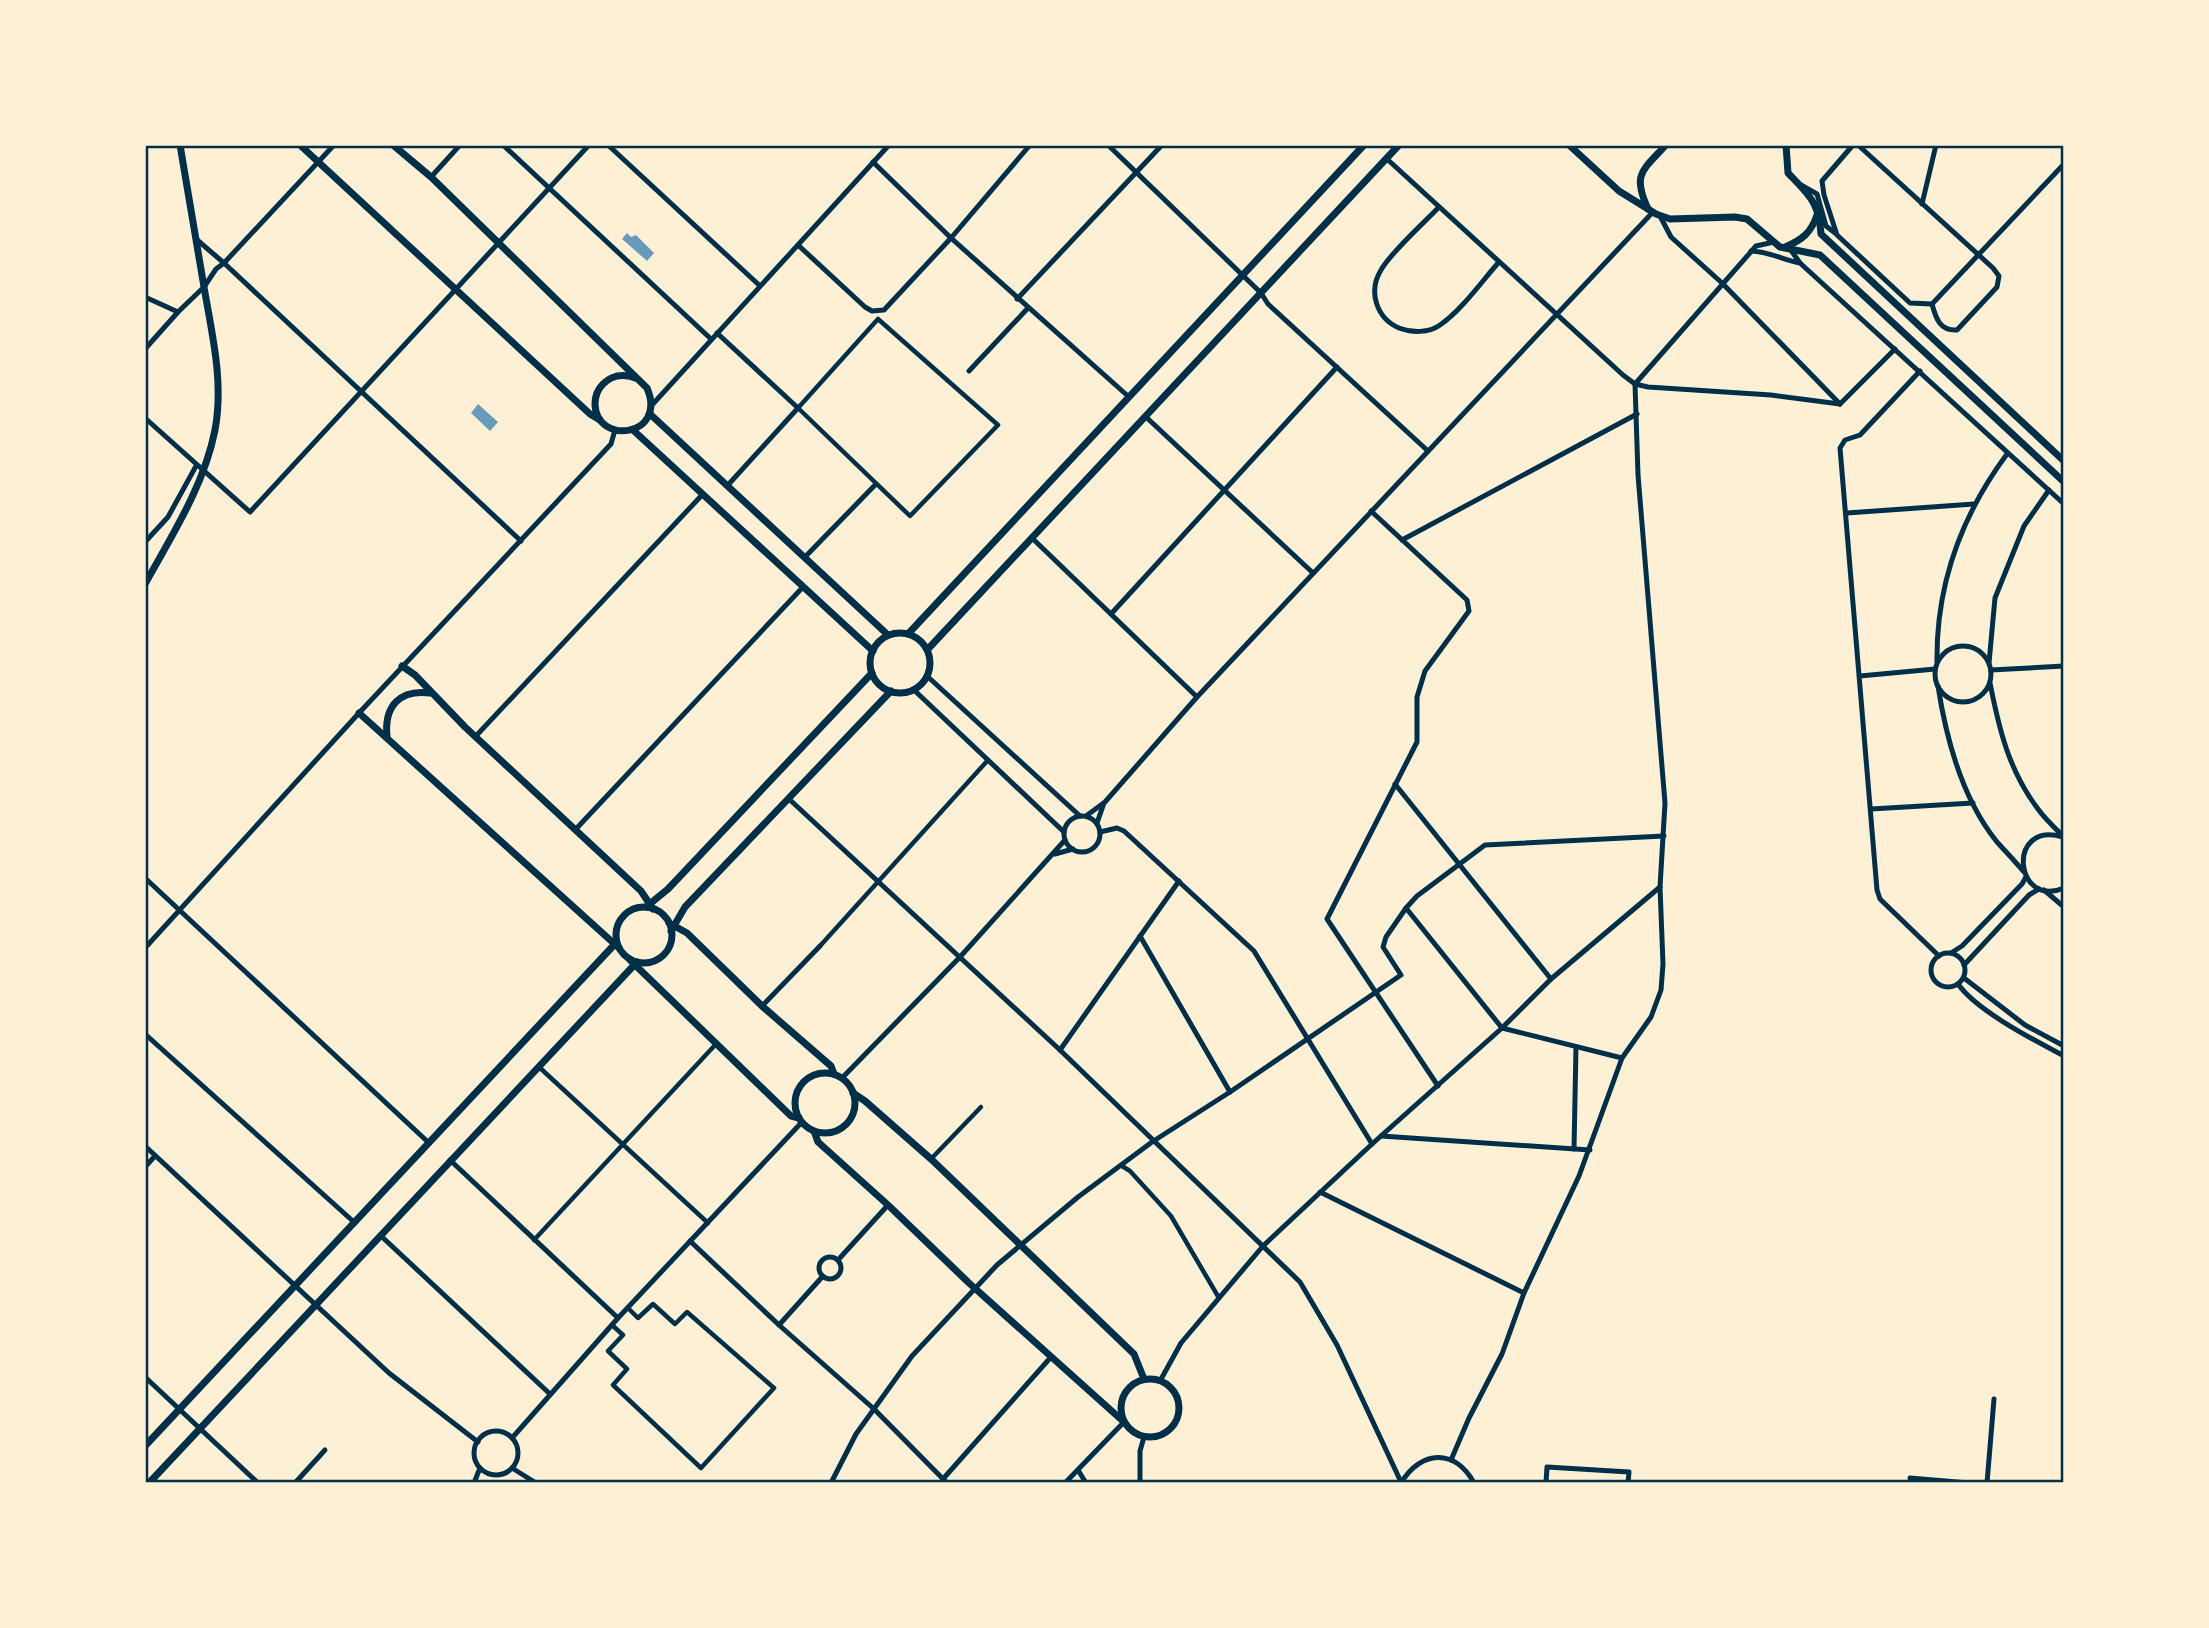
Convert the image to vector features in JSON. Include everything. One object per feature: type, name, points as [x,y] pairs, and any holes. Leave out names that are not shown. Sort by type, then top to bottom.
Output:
[{"type":"street","points":[[145,584],[185,512],[203,472],[215,429],[218,391],[216,359],[180,145]]},
{"type":"street","points":[[300,145],[590,414],[615,430],[633,430],[647,420],[651,409],[711,339],[889,145]]},
{"type":"street","points":[[145,349],[204,287],[216,269],[225,263],[334,145]]},
{"type":"street","points":[[393,145],[431,177],[638,379],[647,388],[651,409],[887,635]]},
{"type":"street","points":[[431,177],[460,145]]},
{"type":"street","points":[[503,145],[711,339]]},
{"type":"street","points":[[145,418],[250,512],[589,145]]},
{"type":"street","points":[[608,145],[760,285]]},
{"type":"street","points":[[798,245],[865,307],[879,312],[891,305],[1030,145]]},
{"type":"street","points":[[1108,145],[1261,293],[1268,304],[1428,451]]},
{"type":"street","points":[[1017,299],[1162,145]]},
{"type":"street","points":[[908,634],[1364,145]]},
{"type":"street","points":[[928,649],[1399,145]]},
{"type":"street","points":[[1569,145],[1619,191],[1654,213],[1670,219],[1747,219],[1774,242],[1820,255],[2064,482]]},
{"type":"street","points":[[1666,145],[1644,169],[1639,181],[1641,194],[1671,237],[1722,284],[1840,404]]},
{"type":"street","points":[[1786,145],[1788,173],[1811,197],[1818,213],[1821,234],[2064,461]]},
{"type":"street","points":[[1838,235],[1822,181],[1855,145],[1999,276],[1997,287],[1957,330],[1949,331],[1937,322],[1932,304]]},
{"type":"street","points":[[1922,204],[1936,145]]},
{"type":"street","points":[[1387,159],[1635,384],[1770,395],[1840,404]]},
{"type":"street","points":[[873,162],[1017,299],[1129,397]]},
{"type":"street","points":[[1800,185],[1817,194],[1826,226],[1910,303],[1932,304],[2064,164]]},
{"type":"street","points":[[1439,207],[1380,271],[1374,294],[1375,302],[1384,318],[1402,329],[1416,332],[1439,326],[1499,262]]},
{"type":"street","points":[[1073,849],[1065,840],[1064,832],[1071,819],[1083,816],[1105,802],[1197,697],[1654,213]]},
{"type":"street","points":[[1788,248],[1812,230],[1818,213]]},
{"type":"street","points":[[196,239],[225,263],[520,541]]},
{"type":"street","points":[[1451,1460],[1502,1354],[1524,1293],[1590,1150],[1622,1058],[1651,1017],[1661,990],[1663,964],[1660,887],[1664,791],[1638,475],[1635,384],[1751,251],[1756,246],[1774,242]]},
{"type":"street","points":[[1788,248],[1800,263],[2064,504]]},
{"type":"street","points":[[1751,251],[1761,251],[1800,263]]},
{"type":"street","points":[[145,297],[178,312]]},
{"type":"street","points":[[969,371],[1028,308]]},
{"type":"street","points":[[717,333],[798,408],[910,516],[998,425],[878,319],[798,408],[728,485]]},
{"type":"street","points":[[1840,404],[1895,349]]},
{"type":"street","points":[[1111,614],[1337,367]]},
{"type":"street","points":[[1920,371],[1860,435],[1845,440],[1840,448],[1877,890],[1880,898],[1938,956]]},
{"type":"street","points":[[601,420],[595,399],[599,388],[615,376],[628,375],[638,379]]},
{"type":"street","points":[[1402,540],[1637,414]]},
{"type":"street","points":[[1146,417],[1313,573]]},
{"type":"street","points":[[145,948],[359,712],[611,444],[615,430]]},
{"type":"street","points":[[633,430],[873,651]]},
{"type":"street","points":[[2007,454],[1974,504],[1950,566],[1938,616],[1938,686],[1955,761],[1973,803],[1996,840],[2025,874],[2064,907]]},
{"type":"street","points":[[145,542],[168,517],[196,466]]},
{"type":"street","points":[[805,557],[876,484]]},
{"type":"street","points":[[2049,490],[2024,526],[1995,598],[1989,663],[2000,735],[2007,755],[2038,809],[2064,837]]},
{"type":"street","points":[[475,737],[702,495]]},
{"type":"street","points":[[1847,513],[1974,504]]},
{"type":"street","points":[[1371,511],[1467,600],[1469,611],[1425,671],[1417,697],[1417,742],[1326,919],[1438,1086]]},
{"type":"street","points":[[1032,538],[1197,697]]},
{"type":"street","points":[[575,830],[803,587]]},
{"type":"street","points":[[901,632],[908,634],[922,641],[928,649],[931,662],[927,677],[914,690],[891,691],[872,674],[870,661],[879,641],[887,635],[901,632]]},
{"type":"street","points":[[1860,676],[1936,666],[1948,650],[1964,645],[1979,651],[1989,663]]},
{"type":"street","points":[[402,666],[415,675],[475,737],[641,891],[650,907],[662,914],[671,926],[687,933],[762,1006],[831,1066],[834,1074]]},
{"type":"street","points":[[1991,670],[2064,666]]},
{"type":"street","points":[[145,1446],[617,945],[618,924],[623,916],[638,908],[650,907],[872,674]]},
{"type":"street","points":[[927,677],[1083,816],[1097,823]]},
{"type":"street","points":[[1938,686],[1950,698],[1967,701],[1977,698],[1990,683]]},
{"type":"street","points":[[914,690],[1064,832]]},
{"type":"street","points":[[633,962],[646,963],[663,956],[668,949],[671,926],[685,906],[891,691]]},
{"type":"street","points":[[387,736],[389,711],[398,700],[414,693],[431,693]]},
{"type":"street","points":[[359,712],[598,932],[617,945],[791,1116],[801,1120],[814,1131],[818,1142],[1130,1429],[1144,1437],[1161,1434],[1173,1425],[1178,1416],[1177,1397],[1171,1388],[1160,1381],[1144,1379],[1131,1385],[1125,1393],[1121,1412],[1124,1422]]},
{"type":"street","points":[[762,1006],[989,760]]},
{"type":"street","points":[[1395,784],[1551,979]]},
{"type":"street","points":[[789,799],[1060,1050],[1152,1142],[1300,1282],[1337,1345],[1401,1482]]},
{"type":"street","points":[[1055,854],[1073,849],[1091,849],[1099,839],[1097,823],[1105,802]]},
{"type":"street","points":[[1871,809],[1973,803]]},
{"type":"street","points":[[1100,832],[1116,828],[1124,831],[1254,951],[1372,1144]]},
{"type":"street","points":[[1951,953],[1959,957],[1964,965],[1964,978],[1958,984],[1945,987],[1933,978],[1931,967],[1938,956],[1951,953],[1962,946],[2022,884],[2025,874],[2023,858],[2032,841],[2054,834],[2064,837]]},
{"type":"street","points":[[831,1483],[856,1434],[912,1356],[974,1288],[1020,1245],[1078,1197],[1152,1142],[1401,975],[1383,947],[1386,937],[1406,908],[1458,863],[1485,845],[1664,836]]},
{"type":"street","points":[[842,1078],[960,957],[1065,840]]},
{"type":"street","points":[[145,878],[429,1143]]},
{"type":"street","points":[[1060,1050],[1179,881]]},
{"type":"street","points":[[1160,1381],[1181,1343],[1263,1246],[1502,1028],[1551,979],[1660,887]]},
{"type":"street","points":[[1964,965],[2029,895],[2041,890],[2064,888]]},
{"type":"street","points":[[1406,908],[1502,1028],[1622,1058]]},
{"type":"street","points":[[1140,936],[1230,1092]]},
{"type":"street","points":[[149,1483],[633,962]]},
{"type":"street","points":[[1964,978],[2025,1025],[2064,1046]]},
{"type":"street","points":[[1958,984],[1964,992],[2009,1026],[2064,1056]]},
{"type":"street","points":[[145,1034],[355,1223]]},
{"type":"street","points":[[534,1240],[716,1044]]},
{"type":"street","points":[[1574,1149],[1576,1047]]},
{"type":"street","points":[[538,1067],[708,1223]]},
{"type":"street","points":[[801,1120],[795,1102],[801,1085],[816,1074],[834,1074],[842,1078],[853,1093],[931,1159],[1134,1354],[1144,1379]]},
{"type":"street","points":[[814,1131],[828,1133],[847,1124],[855,1105],[853,1093]]},
{"type":"street","points":[[931,1159],[981,1107]]},
{"type":"street","points":[[512,1438],[618,1318],[801,1120]]},
{"type":"street","points":[[1381,1136],[1590,1150]]},
{"type":"street","points":[[145,1146],[389,1373],[478,1442]]},
{"type":"street","points":[[145,1167],[155,1156]]},
{"type":"street","points":[[450,1160],[618,1318]]},
{"type":"street","points":[[1122,1166],[1130,1171],[1171,1216],[1219,1298]]},
{"type":"street","points":[[1320,1192],[1524,1293]]},
{"type":"street","points":[[838,1260],[888,1205]]},
{"type":"street","points":[[380,1235],[551,1394]]},
{"type":"street","points":[[690,1241],[874,1409],[945,1481],[1051,1357]]},
{"type":"street","points":[[833,1257],[838,1260],[841,1265],[839,1276],[828,1279],[822,1276],[819,1266],[822,1261],[833,1257]]},
{"type":"street","points":[[779,1325],[822,1276]]},
{"type":"street","points":[[612,1325],[623,1335],[608,1351],[627,1369],[612,1385],[701,1468],[774,1388],[687,1312],[675,1324],[653,1304],[638,1318],[628,1308]]},
{"type":"street","points":[[145,1377],[258,1483]]},
{"type":"street","points":[[1987,1483],[1994,1399]]},
{"type":"street","points":[[1065,1483],[1124,1422]]},
{"type":"street","points":[[494,1432],[512,1438],[518,1454],[513,1468],[501,1475],[490,1475],[480,1468],[474,1455],[478,1442],[486,1434],[494,1432]]},
{"type":"street","points":[[1140,1483],[1140,1451],[1144,1437]]},
{"type":"street","points":[[295,1483],[325,1450]]},
{"type":"street","points":[[1401,1482],[1419,1462],[1440,1457],[1451,1460],[1469,1472],[1474,1483]]},
{"type":"street","points":[[1546,1483],[1547,1467],[1629,1472],[1628,1483]]},
{"type":"street","points":[[474,1483],[480,1468]]},
{"type":"street","points":[[513,1468],[536,1483]]},
{"type":"street","points":[[1078,1470],[1086,1483]]},
{"type":"street","points":[[1910,1478],[1969,1483]]},
{"type":"water","points":[[627,233],[631,237],[636,235],[654,253],[647,261],[622,239]]},
{"type":"water","points":[[478,404],[498,422],[490,431],[471,413]]}]
